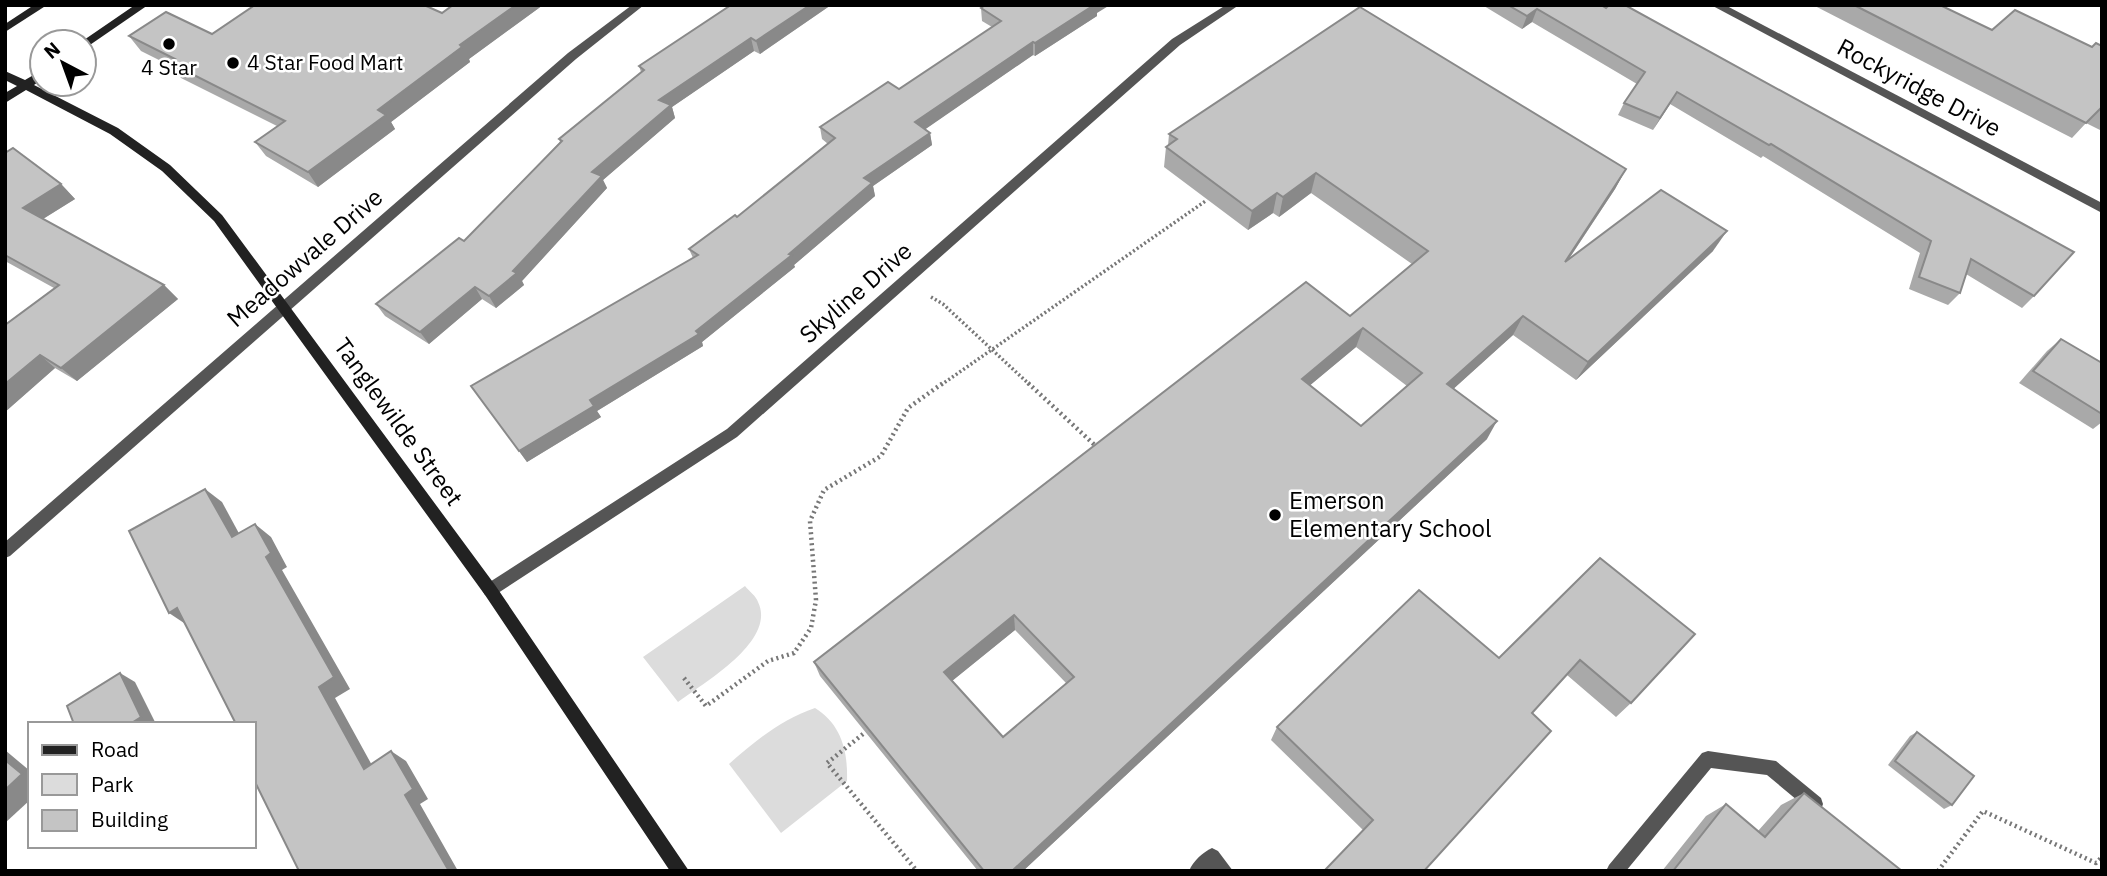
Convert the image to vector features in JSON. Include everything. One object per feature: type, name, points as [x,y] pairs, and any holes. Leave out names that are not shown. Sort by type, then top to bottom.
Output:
[{"type":"street","points":[[5,29],[42,5]]},
{"type":"street","points":[[98,36],[143,5]]},
{"type":"street","name":"Meadowvale Drive","points":[[5,551],[572,56],[639,5]]},
{"type":"street","name":"Skyline Drive","points":[[490,590],[732,433],[1176,42],[1234,5]]},
{"type":"street","name":"Rockyridge Drive","points":[[1716,5],[2102,209]]},
{"type":"street","name":"Tanglewilde Street","points":[[5,75],[114,131],[166,167],[218,218],[490,590],[680,871]]},
{"type":"street","points":[[5,99],[28,83]]},
{"type":"street","points":[[1615,871],[1707,759],[1770,767],[1824,810]]},
{"type":"street","points":[[1198,871],[1212,857],[1224,871]]},
{"type":"path","points":[[684,678],[706,706],[768,661],[793,653],[811,628],[816,600],[810,522],[824,490],[881,456],[908,408],[1207,200]]},
{"type":"path","points":[[931,297],[943,304],[1104,454]]},
{"type":"path","points":[[863,734],[827,762],[917,871]]},
{"type":"path","points":[[1938,871],[1983,811],[2096,863],[2102,857]]},
{"type":"green space","points":[[745,586],[758,602],[761,617],[757,631],[748,646],[734,660],[678,702],[643,657]]},
{"type":"green space","points":[[815,708],[831,722],[841,739],[846,759],[847,781],[781,833],[729,764],[769,731]]},
{"type":"building","points":[[255,5],[424,5],[442,13],[453,5],[516,5],[378,110],[386,115],[308,172],[255,142],[285,121],[170,63],[175,59],[129,36],[166,12],[212,34]]},
{"type":"building","points":[[731,5],[810,5],[756,41],[751,38],[659,100],[671,105],[592,172],[602,176],[513,271],[517,273],[489,296],[475,287],[420,332],[376,304],[459,238],[464,241],[562,141],[559,139],[644,70],[639,66]]},
{"type":"building","points":[[985,5],[1094,5],[1033,42],[915,122],[930,133],[864,178],[872,183],[789,254],[792,255],[696,331],[699,334],[590,400],[594,406],[519,451],[471,386],[698,255],[689,249],[735,215],[737,217],[835,138],[820,127],[888,82],[899,89],[1001,21],[981,8]]},
{"type":"building","points":[[1508,5],[1601,5],[1606,8],[1609,5],[1625,5],[2074,252],[2034,296],[1971,259],[1960,293],[1919,277],[1931,241],[1771,144],[1677,92],[1660,118],[1624,103],[1645,72],[1537,9],[1527,16]]},
{"type":"building","points":[[1854,5],[1940,5],[1992,30],[2015,10],[2092,47],[2096,43],[2102,46],[2102,109],[2086,123]]},
{"type":"building","points":[[1360,7],[1626,169],[1565,262],[1661,190],[1727,231],[1588,362],[1523,316],[1447,384],[1497,421],[1012,871],[984,871],[814,662],[1306,282],[1350,316],[1428,251],[1316,173],[1283,197],[1277,193],[1252,211],[1166,147],[1177,139],[1169,134]],"holes":[[[1363,328],[1422,373],[1361,426],[1302,379]],[[1014,615],[1074,677],[1003,737],[944,672]]]},
{"type":"building","points":[[13,148],[61,184],[23,208],[164,285],[61,368],[40,355],[5,384],[5,325],[59,285],[5,255],[5,153]]},
{"type":"building","points":[[2061,339],[2102,363],[2102,414],[2033,371]]},
{"type":"building","points":[[205,489],[232,537],[255,524],[271,553],[266,557],[334,677],[319,687],[364,769],[391,751],[413,789],[405,795],[449,871],[299,871],[256,784],[256,722],[235,722],[177,608],[169,613],[129,531]]},
{"type":"building","points":[[1600,558],[1695,634],[1631,703],[1580,660],[1532,713],[1551,731],[1424,871],[1326,871],[1373,820],[1277,727],[1419,590],[1499,658]]},
{"type":"building","points":[[120,673],[141,717],[133,722],[73,722],[67,706]]},
{"type":"building","points":[[1917,732],[1974,776],[1952,805],[1895,761]]},
{"type":"building","points":[[5,760],[22,774],[5,790]]},
{"type":"building","points":[[1804,793],[1902,871],[1673,871],[1726,804],[1765,837]]},
{"type":"place","name":"4 Star","points":[[169,44]]},
{"type":"place","name":"4 Star Food Mart","points":[[233,63]]},
{"type":"place","name":"Emerson Elementary School","points":[[1275,515]]}]
